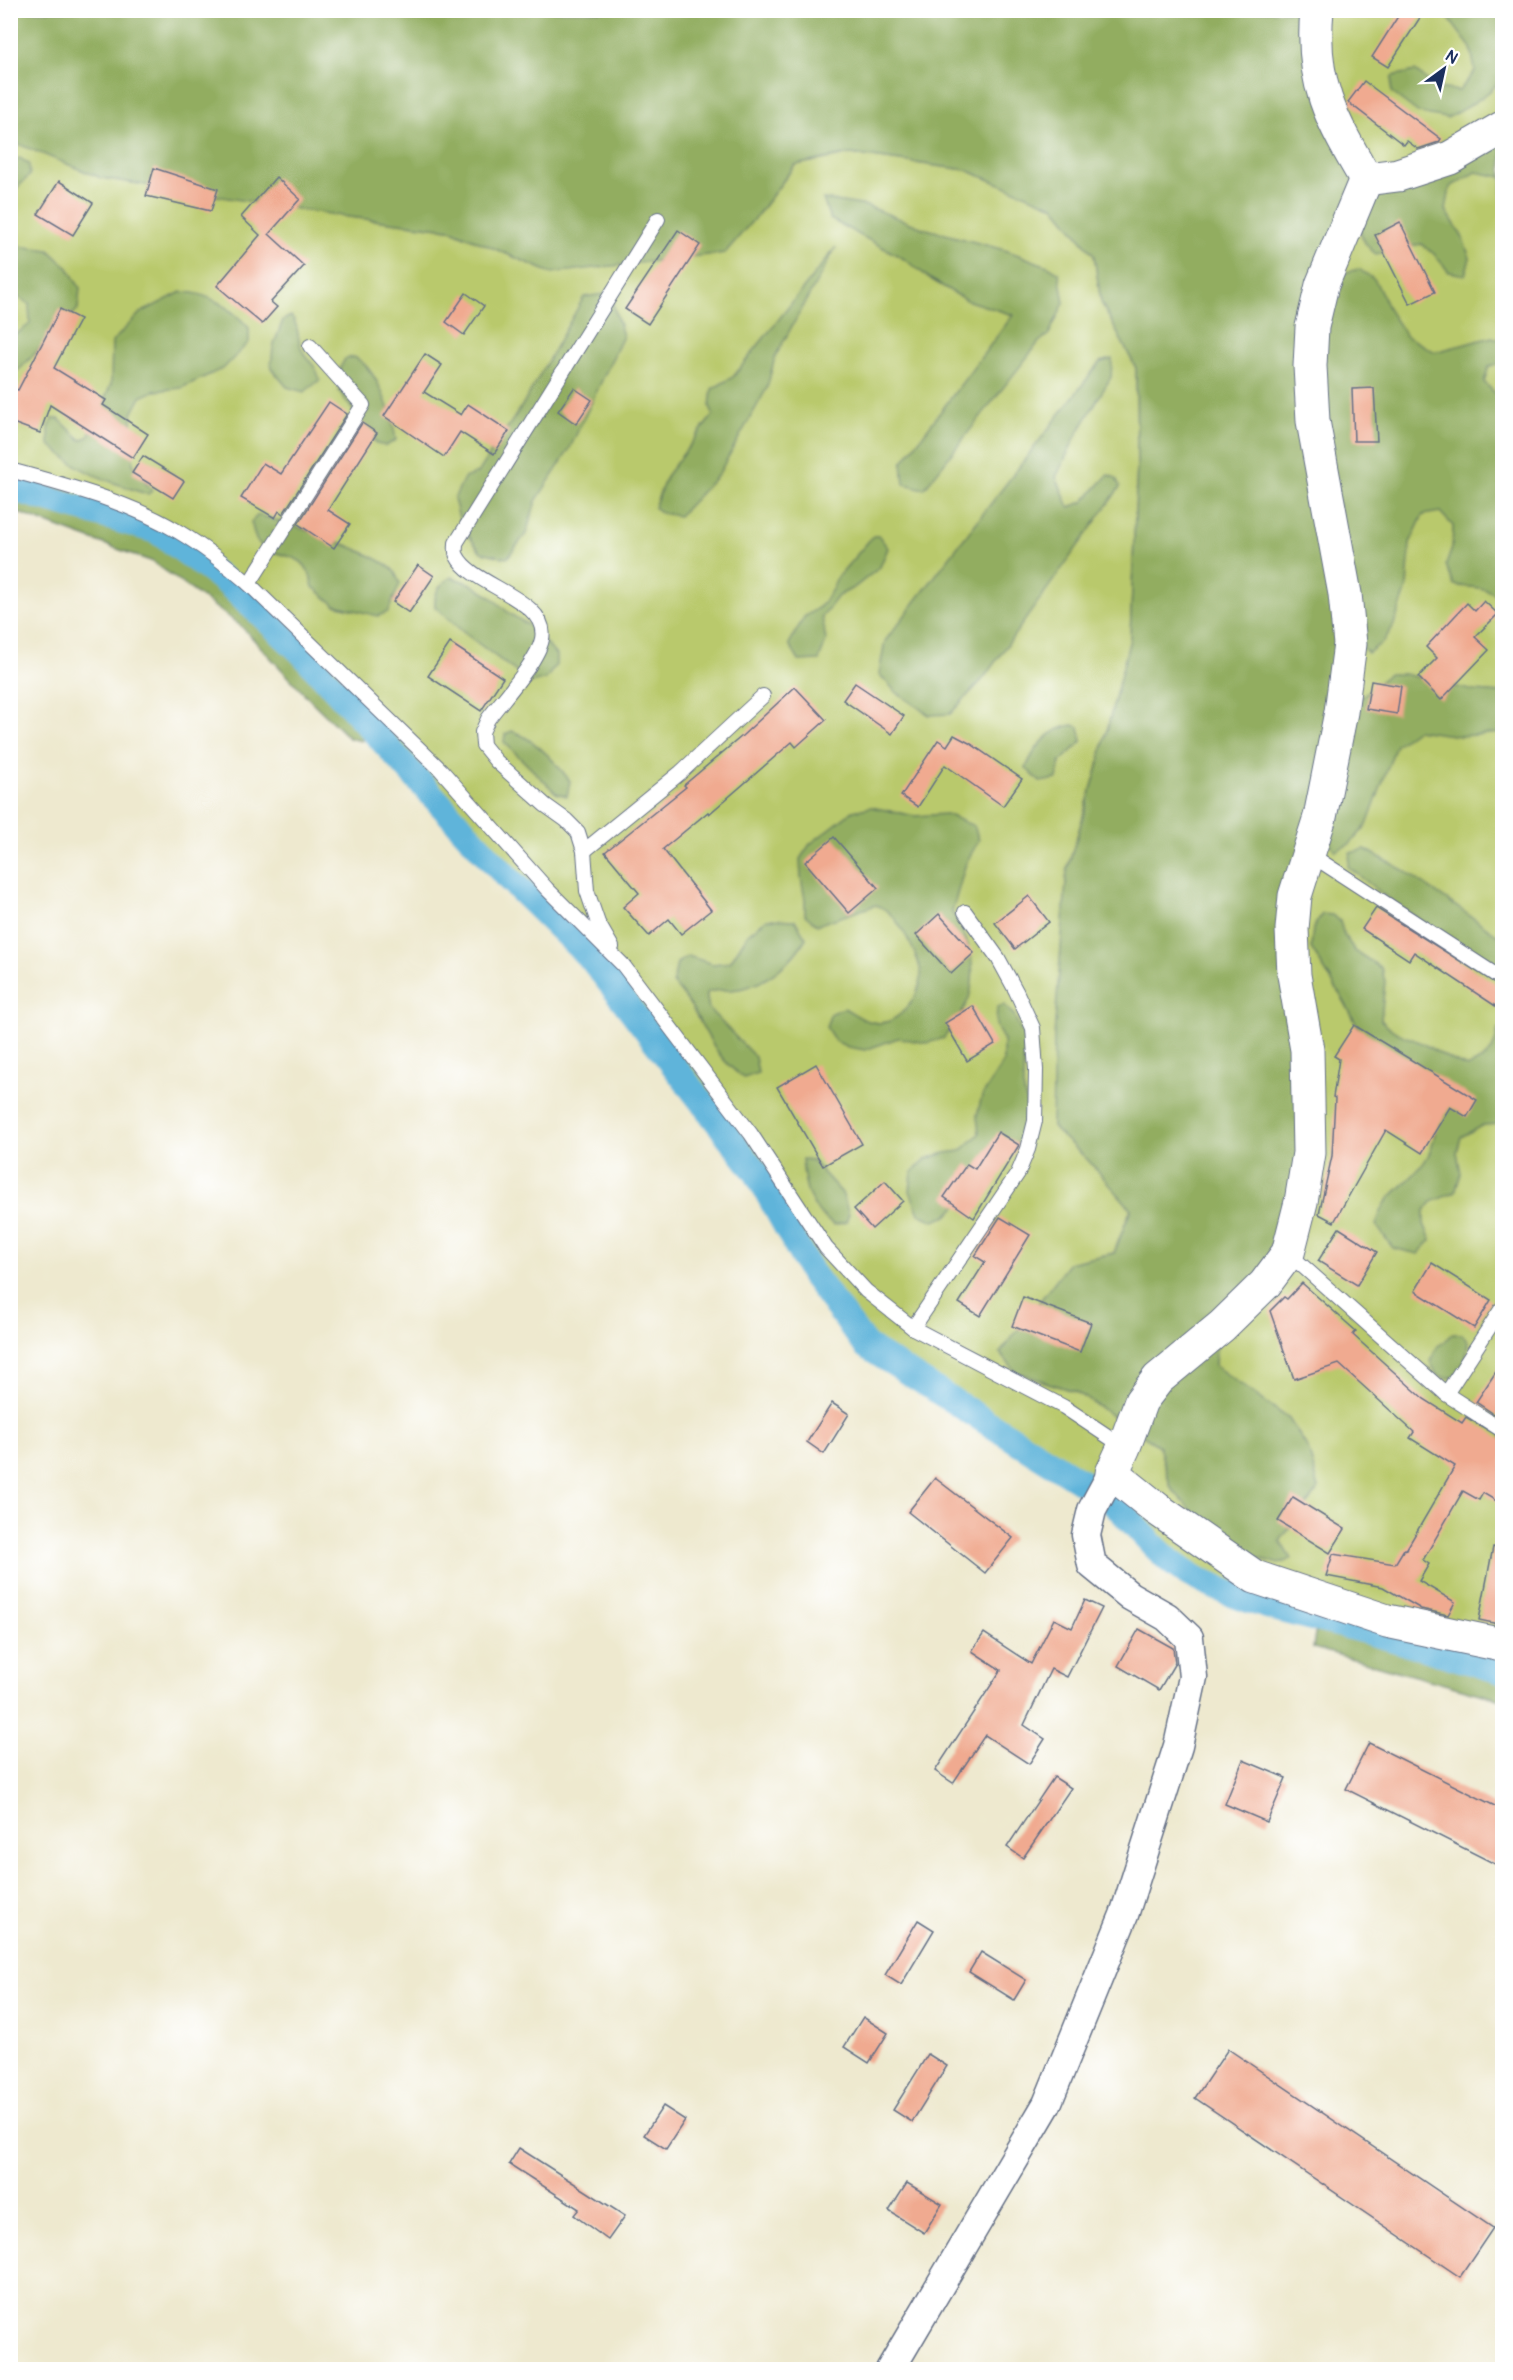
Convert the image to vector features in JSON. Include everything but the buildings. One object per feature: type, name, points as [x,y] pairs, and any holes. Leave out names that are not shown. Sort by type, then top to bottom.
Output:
[{"type":"street","points":[[1317,10],[1314,36],[1320,85],[1337,129],[1366,179]]},
{"type":"street","points":[[1366,179],[1398,175],[1450,158],[1503,128]]},
{"type":"street","points":[[890,2370],[1047,2104],[1124,1915],[1178,1746],[1193,1677],[1188,1638],[1167,1617],[1130,1596],[1092,1565],[1086,1535],[1141,1401],[1158,1379],[1229,1319],[1265,1284],[1288,1252],[1301,1202],[1310,1153],[1307,1050],[1294,975],[1292,929],[1295,896],[1320,817],[1341,712],[1350,644],[1346,594],[1313,421],[1310,366],[1312,327],[1322,285],[1366,179]]},
{"type":"street","points":[[1108,1479],[1157,1509],[1255,1577],[1387,1621],[1503,1645]]},
{"type":"lane","points":[[658,219],[456,543],[456,555],[464,565],[477,576],[524,604],[541,624],[543,638],[537,652],[488,719],[482,732],[483,745],[496,761],[578,832],[584,851],[588,891],[598,923],[623,965],[751,1134],[826,1248],[866,1291],[913,1328],[1064,1407],[1108,1479]]},
{"type":"lane","points":[[249,584],[363,405],[310,346]]},
{"type":"lane","points":[[10,470],[122,505],[177,531],[224,562],[441,770],[547,889],[623,965]]},
{"type":"lane","points":[[584,851],[680,773],[762,696]]},
{"type":"lane","points":[[1308,853],[1503,979]]},
{"type":"lane","points":[[913,1328],[1018,1173],[1028,1149],[1035,1121],[1036,1070],[1033,1028],[998,958],[965,912]]},
{"type":"lane","points":[[1288,1252],[1446,1394],[1503,1430]]},
{"type":"lane","points":[[1446,1394],[1503,1308]]},
{"type":"green space","points":[[11,11],[1315,11],[1315,88],[1370,175],[1305,380],[1350,625],[1301,891],[1311,1183],[1216,1347],[1215,1366],[1289,1419],[1308,1448],[1319,1488],[1280,1541],[1291,1559],[1279,1564],[1247,1555],[1204,1525],[1171,1488],[1159,1446],[1076,1392],[1016,1372],[1000,1353],[1069,1263],[1114,1253],[1131,1209],[1088,1160],[1052,1127],[1054,1036],[1067,870],[1097,770],[1130,639],[1137,465],[1136,368],[1101,302],[1094,255],[1054,206],[966,170],[851,154],[795,165],[725,253],[551,273],[449,229],[349,217],[101,178],[18,144],[11,132]]},
{"type":"green space","points":[[1315,11],[1502,11],[1502,1645],[1382,1632],[1342,1625],[1263,1607],[1225,1593],[1178,1568],[1110,1500],[866,1346],[812,1274],[756,1172],[593,961],[507,877],[299,651],[226,582],[11,488],[10,132],[18,144],[349,217],[449,229],[551,273],[759,213],[795,165],[851,154],[966,170],[1054,206],[1094,255],[1101,302],[1136,368],[1137,465],[1130,639],[1097,770],[1067,870],[1052,1127],[1088,1160],[1131,1208],[1114,1253],[1069,1263],[1016,1372],[1076,1392],[1159,1446],[1171,1488],[1280,1541],[1319,1488],[1289,1419],[1215,1366],[1216,1347],[1298,938],[1338,144]]},
{"type":"green space","points":[[1443,11],[1502,11],[1504,44],[1503,71],[1498,82],[1478,100],[1447,118],[1419,113],[1391,92],[1392,76],[1415,71],[1438,88],[1459,91],[1475,71],[1471,48]]},
{"type":"green space","points":[[1502,139],[1502,177],[1476,172],[1450,187],[1446,210],[1462,236],[1470,258],[1465,275],[1449,272],[1434,254],[1421,244],[1376,254],[1367,246],[1362,237],[1362,221],[1370,205],[1386,191]]},
{"type":"green space","points":[[20,158],[29,164],[30,175],[11,194],[11,161]]},
{"type":"green space","points":[[823,199],[867,206],[923,228],[1008,251],[1050,267],[1059,273],[1064,303],[1049,334],[1039,342],[924,489],[904,484],[902,463],[1013,315],[966,300],[932,280],[904,259],[830,219]]},
{"type":"green space","points":[[18,246],[49,250],[68,268],[80,288],[78,309],[21,368],[11,375],[11,338],[30,324],[29,304],[15,295],[11,297],[11,250]]},
{"type":"green space","points":[[836,247],[775,357],[767,388],[718,475],[679,516],[661,513],[654,507],[667,475],[713,415],[710,406],[712,389],[733,377]]},
{"type":"green space","points":[[1359,269],[1375,280],[1390,312],[1406,336],[1435,352],[1492,337],[1502,340],[1502,369],[1498,364],[1489,366],[1484,382],[1502,400],[1502,598],[1484,589],[1454,585],[1446,565],[1452,548],[1453,526],[1440,512],[1423,515],[1410,543],[1407,588],[1393,627],[1383,642],[1368,653],[1359,644],[1318,365],[1322,335],[1343,273]]},
{"type":"green space","points":[[181,292],[191,292],[209,298],[227,308],[249,328],[249,342],[224,368],[181,388],[154,391],[141,397],[132,414],[133,464],[152,491],[148,494],[106,480],[73,463],[49,444],[49,428],[52,419],[59,419],[81,440],[88,437],[111,384],[112,342],[140,313]]},
{"type":"green space","points":[[605,294],[612,301],[623,336],[569,450],[536,501],[526,534],[507,558],[481,552],[461,526],[454,499],[464,478],[478,473],[525,401],[584,297]]},
{"type":"green space","points":[[291,316],[296,324],[303,352],[320,380],[304,392],[287,387],[271,368],[273,347],[283,320]]},
{"type":"green space","points":[[354,357],[370,371],[387,406],[396,440],[386,446],[377,444],[339,391],[340,368],[345,359]]},
{"type":"green space","points":[[1112,359],[1111,377],[1077,434],[1056,477],[1069,507],[1083,502],[1108,475],[1116,478],[1120,487],[983,679],[950,714],[929,715],[896,692],[879,674],[885,641],[1100,362]]},
{"type":"green space","points":[[10,474],[146,516],[223,565],[372,707],[377,718],[361,741],[349,738],[241,626],[153,562],[11,512]]},
{"type":"green space","points":[[258,515],[329,538],[384,563],[394,571],[400,583],[388,612],[378,616],[335,605],[313,587],[304,565],[290,556],[265,548],[257,541],[251,522]]},
{"type":"green space","points":[[873,536],[879,536],[888,548],[880,567],[855,587],[838,596],[822,617],[826,641],[819,660],[799,661],[789,644],[804,617],[821,606],[836,579]]},
{"type":"green space","points":[[451,577],[471,584],[491,597],[510,614],[532,627],[556,655],[556,665],[546,679],[531,683],[463,632],[435,607],[438,589]]},
{"type":"green space","points":[[1389,674],[1404,674],[1474,691],[1502,693],[1502,733],[1460,736],[1416,730],[1396,745],[1367,825],[1350,844],[1335,851],[1327,838],[1343,797],[1353,726],[1361,697]]},
{"type":"green space","points":[[1073,725],[1079,727],[1082,741],[1060,762],[1057,779],[1040,782],[1026,768],[1033,753],[1057,730]]},
{"type":"green space","points":[[512,731],[537,745],[558,766],[570,781],[567,796],[556,793],[504,742],[505,734]]},
{"type":"green space","points":[[871,807],[915,816],[946,814],[974,826],[979,840],[966,863],[952,912],[967,942],[972,964],[972,986],[964,1008],[944,1038],[927,1043],[898,1038],[865,1050],[848,1047],[835,1041],[826,1027],[831,1013],[844,1008],[874,1023],[894,1019],[907,1008],[916,993],[921,978],[918,962],[899,925],[887,911],[876,905],[817,925],[805,915],[800,859],[810,844],[853,811]]},
{"type":"green space","points":[[1365,849],[1403,870],[1502,938],[1502,974],[1394,903],[1348,867],[1350,853]]},
{"type":"green space","points":[[1322,914],[1332,915],[1340,921],[1344,935],[1355,951],[1381,968],[1385,981],[1381,1020],[1392,1029],[1467,1067],[1490,1053],[1498,1028],[1502,1027],[1502,1124],[1483,1125],[1461,1137],[1457,1152],[1461,1174],[1455,1192],[1432,1202],[1424,1212],[1424,1224],[1431,1240],[1418,1254],[1393,1248],[1376,1225],[1386,1202],[1424,1162],[1433,1143],[1435,1132],[1399,1104],[1344,1001],[1311,948],[1313,928]]},
{"type":"green space","points":[[767,919],[795,920],[806,938],[794,955],[778,971],[759,982],[739,989],[706,993],[709,1009],[755,1057],[758,1073],[744,1078],[720,1055],[689,1003],[673,983],[677,963],[688,956],[713,964],[730,962],[748,934]]},
{"type":"green space","points":[[1004,1005],[1014,1015],[1024,1038],[1023,1087],[1027,1105],[1027,1126],[1021,1138],[947,1216],[934,1221],[919,1214],[910,1191],[912,1172],[926,1159],[961,1151],[979,1134],[977,1115],[982,1096],[1003,1063],[1003,1039],[996,1026],[997,1007]]},
{"type":"green space","points":[[802,1159],[812,1160],[842,1193],[849,1214],[846,1222],[834,1225],[813,1204],[806,1188]]},
{"type":"green space","points":[[1453,1334],[1462,1334],[1468,1341],[1466,1358],[1457,1376],[1447,1378],[1437,1375],[1430,1361],[1438,1346]]},
{"type":"green space","points":[[1320,1599],[1502,1645],[1502,1700],[1313,1648]]},
{"type":"waterway","points":[[10,488],[157,531],[226,582],[300,651],[507,877],[593,961],[756,1172],[812,1274],[866,1346],[1110,1500],[1178,1568],[1209,1585],[1270,1607],[1372,1633],[1502,1671]]}]
